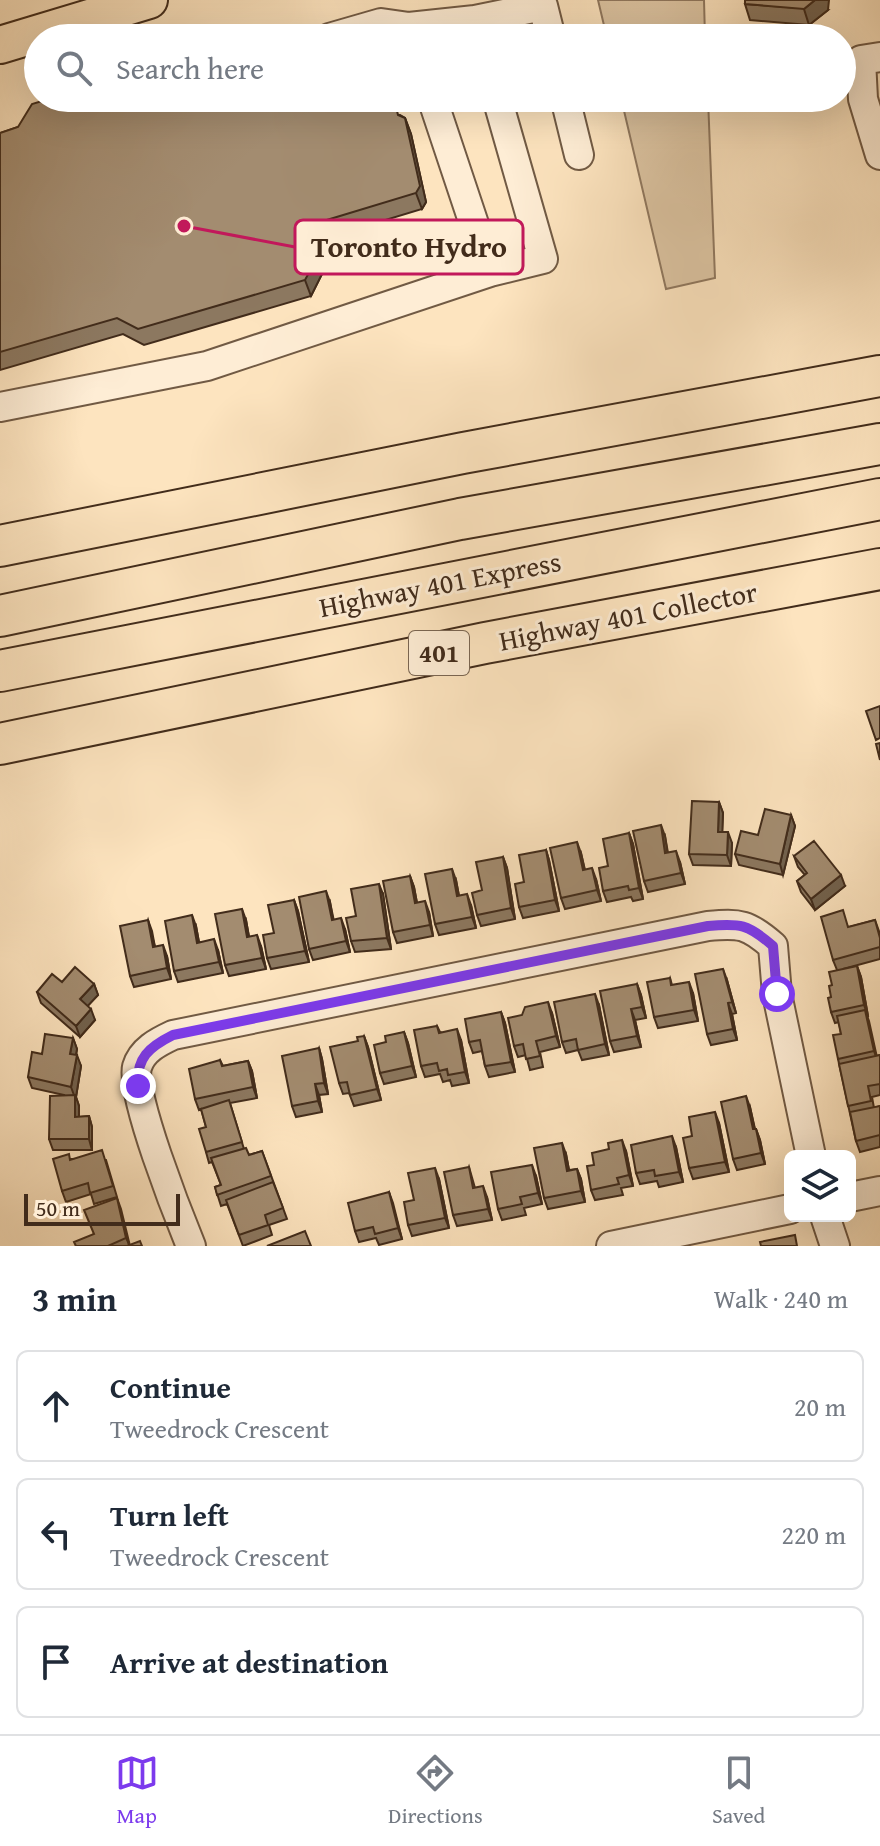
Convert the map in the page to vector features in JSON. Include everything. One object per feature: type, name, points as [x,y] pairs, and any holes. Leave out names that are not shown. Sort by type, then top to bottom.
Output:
[{"type":"highway","points":[[788,395],[880,369]]},
{"type":"highway","points":[[0,546],[463,453],[880,376]]},
{"type":"highway","name":"Highway 401 Express","points":[[0,616],[460,519],[880,444]]},
{"type":"highway","name":"Highway 401 Express","points":[[0,671],[880,499]]},
{"type":"highway","name":"Highway 401 Collector","points":[[0,744],[485,643],[880,569]]},
{"type":"main road","points":[[70,24],[149,0]]},
{"type":"main road","points":[[0,45],[24,38]]},
{"type":"street","points":[[491,24],[543,6],[548,24]]},
{"type":"street","points":[[378,24],[427,24]]},
{"type":"street","points":[[880,57],[861,60],[863,99],[880,155]]},
{"type":"street","points":[[437,112],[490,272]]},
{"type":"street","points":[[0,407],[207,366],[490,272],[543,259],[501,112]]},
{"type":"street","points":[[568,112],[579,155]]},
{"type":"street","points":[[191,1246],[163,1178],[138,1086],[137,1068],[151,1046],[173,1035],[708,926],[736,923],[753,929],[773,946],[777,994],[810,1150]]},
{"type":"street","points":[[856,1196],[880,1191]]},
{"type":"street","points":[[611,1246],[784,1210]]},
{"type":"street","points":[[827,1222],[835,1246]]},
{"type":"shaded area","points":[[598,0],[704,0],[705,24],[604,24]]},
{"type":"shaded area","points":[[624,112],[709,112],[715,278],[666,289]]},
{"type":"building","points":[[745,0],[815,0],[804,9],[745,4]]},
{"type":"building","points":[[27,112],[397,112],[405,118],[420,186],[416,193],[307,226],[317,258],[305,280],[138,329],[117,318],[0,352],[0,133],[18,127]]},
{"type":"building","points":[[880,706],[880,738],[876,740],[866,711]]},
{"type":"building","points":[[692,801],[719,802],[718,832],[728,832],[727,855],[689,854]]},
{"type":"building","points":[[765,809],[791,815],[780,864],[735,854],[741,831],[758,835]]},
{"type":"building","points":[[661,825],[665,853],[676,851],[681,873],[644,881],[633,831]]},
{"type":"building","points":[[629,833],[639,888],[629,890],[628,886],[603,891],[599,868],[608,866],[603,839]]},
{"type":"building","points":[[814,841],[841,875],[811,899],[797,881],[807,873],[794,856]]},
{"type":"building","points":[[577,842],[583,870],[592,868],[597,890],[561,898],[550,848]]},
{"type":"building","points":[[546,850],[555,900],[519,907],[515,884],[524,882],[519,855]]},
{"type":"building","points":[[503,857],[511,908],[477,915],[472,893],[482,890],[476,862]]},
{"type":"building","points":[[452,869],[457,896],[467,894],[472,917],[435,924],[425,874]]},
{"type":"building","points":[[410,876],[415,903],[425,901],[430,925],[393,932],[383,881]]},
{"type":"building","points":[[379,884],[387,938],[351,941],[346,918],[356,916],[351,889]]},
{"type":"building","points":[[326,891],[332,920],[341,918],[346,941],[309,949],[299,897]]},
{"type":"building","points":[[294,900],[305,951],[267,958],[263,935],[274,933],[268,905]]},
{"type":"building","points":[[242,909],[247,937],[257,935],[262,958],[225,965],[215,914]]},
{"type":"building","points":[[843,910],[848,927],[875,920],[880,947],[833,960],[821,917]]},
{"type":"building","points":[[192,915],[197,943],[214,939],[219,962],[174,971],[165,921]]},
{"type":"building","points":[[148,920],[153,947],[163,945],[167,968],[130,976],[120,926]]},
{"type":"building","points":[[857,966],[864,1005],[831,1012],[829,972]]},
{"type":"building","points":[[75,967],[94,984],[80,999],[91,1009],[76,1026],[37,992],[52,974],[62,982]]},
{"type":"building","points":[[723,969],[732,1002],[728,1003],[733,1029],[707,1034],[695,974]]},
{"type":"building","points":[[670,978],[671,985],[689,982],[694,1010],[654,1017],[647,982]]},
{"type":"building","points":[[637,984],[642,1007],[631,1009],[637,1036],[610,1041],[600,991]]},
{"type":"building","points":[[595,994],[605,1044],[578,1050],[576,1039],[562,1042],[554,1002]]},
{"type":"building","points":[[548,1002],[556,1036],[536,1041],[540,1056],[526,1059],[523,1044],[514,1046],[508,1018],[522,1015],[525,1007]]},
{"type":"building","points":[[865,1010],[874,1051],[838,1059],[833,1035],[841,1034],[837,1016]]},
{"type":"building","points":[[501,1012],[511,1062],[485,1066],[480,1040],[469,1042],[465,1019]]},
{"type":"building","points":[[437,1026],[439,1033],[457,1029],[465,1072],[448,1075],[447,1069],[439,1071],[437,1063],[421,1066],[414,1030]]},
{"type":"building","points":[[404,1032],[412,1066],[380,1073],[374,1045],[386,1042],[385,1036]]},
{"type":"building","points":[[45,1034],[73,1038],[70,1054],[77,1055],[71,1087],[28,1077],[32,1052],[42,1054]]},
{"type":"building","points":[[364,1036],[377,1089],[350,1095],[347,1082],[339,1083],[330,1047],[358,1041],[357,1037]]},
{"type":"building","points":[[319,1048],[324,1083],[315,1084],[318,1101],[292,1106],[282,1056]]},
{"type":"building","points":[[880,1055],[880,1084],[868,1086],[871,1101],[848,1106],[839,1064]]},
{"type":"building","points":[[220,1060],[222,1066],[248,1061],[253,1087],[195,1099],[189,1069]]},
{"type":"building","points":[[75,1095],[75,1117],[89,1116],[89,1139],[49,1139],[50,1096]]},
{"type":"building","points":[[746,1096],[761,1153],[733,1159],[721,1102]]},
{"type":"building","points":[[229,1100],[242,1142],[206,1152],[199,1129],[206,1127],[201,1109]]},
{"type":"building","points":[[880,1106],[880,1135],[856,1141],[850,1112]]},
{"type":"building","points":[[715,1112],[725,1162],[689,1168],[683,1138],[692,1136],[689,1117]]},
{"type":"building","points":[[672,1136],[679,1172],[655,1176],[654,1170],[636,1173],[631,1145]]},
{"type":"building","points":[[622,1140],[629,1175],[617,1178],[619,1184],[591,1190],[587,1166],[594,1165],[592,1153],[609,1149],[608,1143]]},
{"type":"building","points":[[562,1143],[567,1171],[577,1169],[581,1191],[544,1198],[534,1148]]},
{"type":"building","points":[[246,1148],[249,1155],[262,1151],[271,1176],[217,1195],[215,1187],[221,1185],[211,1158]]},
{"type":"building","points":[[102,1150],[113,1186],[90,1193],[88,1183],[62,1191],[53,1159],[69,1154],[70,1160]]},
{"type":"building","points":[[532,1165],[538,1193],[520,1197],[522,1204],[498,1209],[491,1172]]},
{"type":"building","points":[[469,1167],[473,1188],[483,1186],[488,1209],[453,1215],[444,1172]]},
{"type":"building","points":[[435,1168],[445,1218],[408,1225],[404,1202],[414,1200],[408,1173]]},
{"type":"building","points":[[273,1182],[283,1208],[265,1215],[268,1225],[239,1235],[226,1200]]},
{"type":"building","points":[[389,1192],[398,1228],[375,1234],[373,1227],[355,1231],[348,1203]]},
{"type":"building","points":[[117,1198],[126,1238],[108,1246],[76,1246],[74,1242],[94,1234],[84,1210]]},
{"type":"building","points":[[305,1231],[311,1246],[267,1246]]},
{"type":"building","points":[[795,1235],[797,1246],[761,1246],[760,1242]]},
{"type":"place","name":"Toronto Hydro","points":[[184,226]]},
{"type":"route","points":[[138,1086],[137,1068],[151,1046],[173,1035],[708,926],[736,923],[753,929],[773,946],[777,994]]}]
